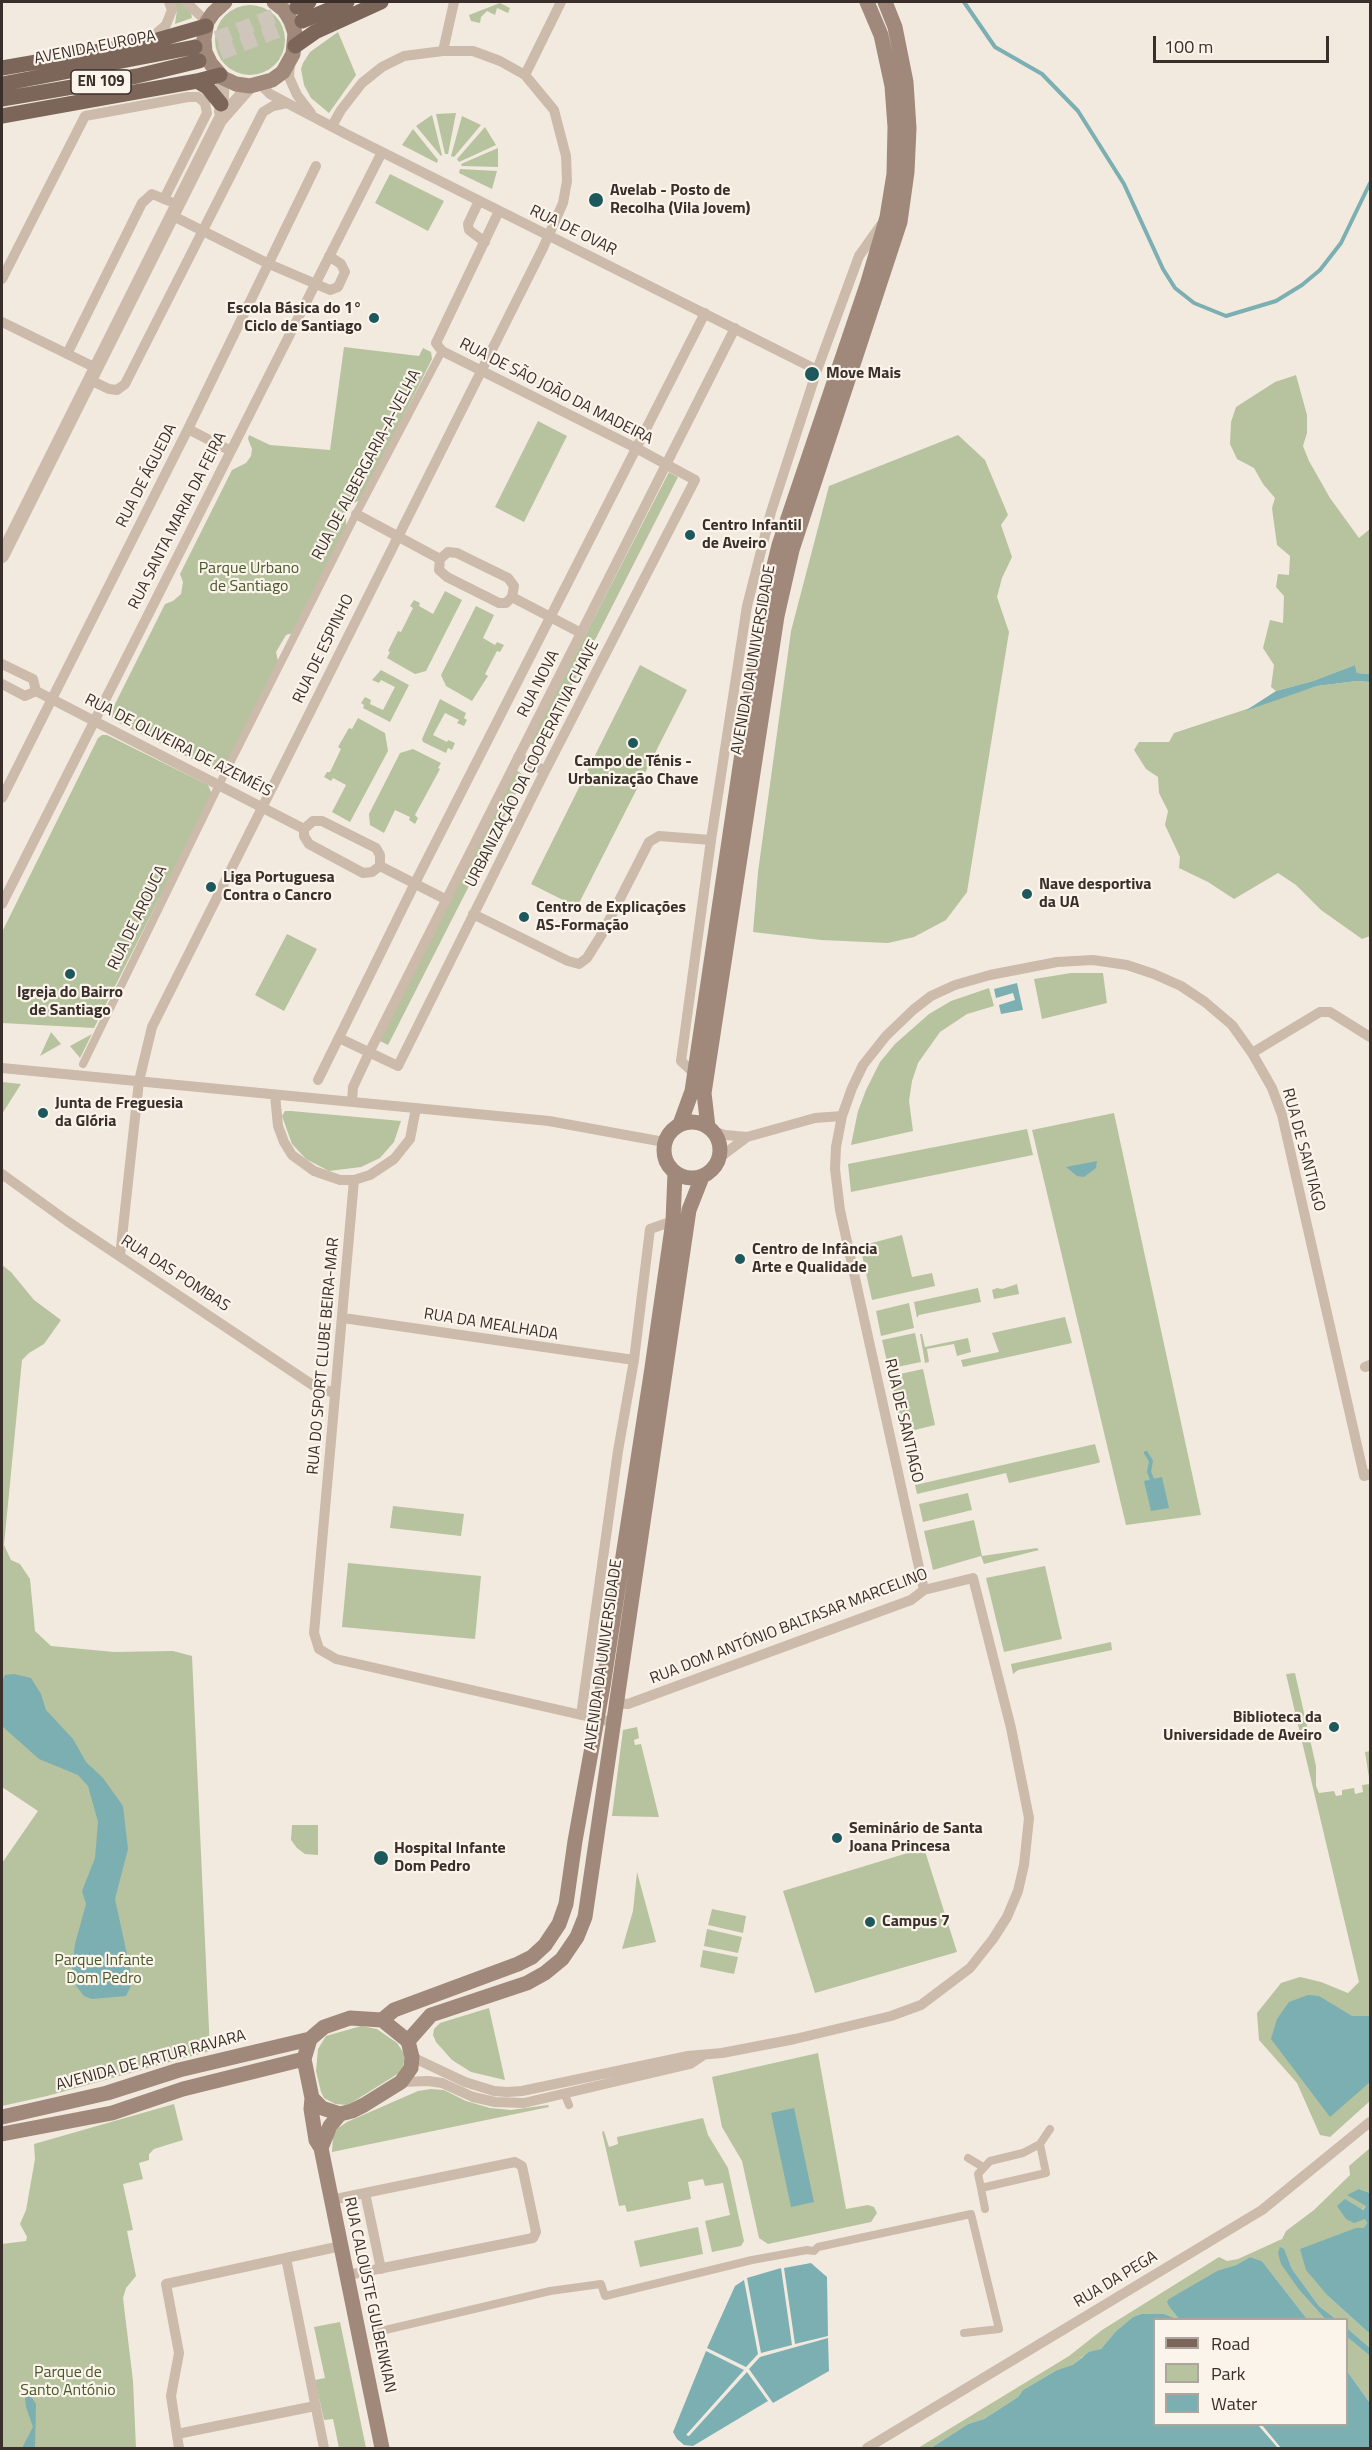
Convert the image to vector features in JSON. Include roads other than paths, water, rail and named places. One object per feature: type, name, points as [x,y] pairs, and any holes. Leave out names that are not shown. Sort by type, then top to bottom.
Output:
[{"type":"main road","points":[[225,2],[213,13],[207,24],[204,39],[205,52],[221,76],[236,84],[255,85],[272,80],[283,72],[290,62],[295,46],[295,33],[291,21],[284,10],[274,2]]},
{"type":"main road","points":[[302,10],[346,2]]},
{"type":"main road","points":[[295,46],[315,32],[381,2]]},
{"type":"main road","name":"AVENIDA DA UNIVERSIDADE","points":[[680,1124],[692,1091],[763,611],[779,545],[867,285],[887,217],[894,174],[895,127],[892,86],[881,35],[867,2]]},
{"type":"main road","name":"AVENIDA DA UNIVERSIDADE","points":[[710,1129],[704,1093],[777,616],[792,550],[865,336],[900,222],[908,161],[909,128],[906,82],[895,27],[885,2]]},
{"type":"main road","points":[[2,68],[147,43],[207,24]]},
{"type":"main road","name":"AVENIDA EUROPA","points":[[2,84],[197,54],[137,76],[2,99]]},
{"type":"main road","points":[[2,116],[221,76]]},
{"type":"main road","points":[[197,81],[207,87],[221,104]]},
{"type":"main road","points":[[689,1122],[710,1129],[719,1143],[719,1158],[716,1166],[702,1177],[693,1179],[675,1173],[665,1160],[664,1142],[673,1129],[689,1122]]},
{"type":"main road","name":"AVENIDA DA UNIVERSIDADE","points":[[408,2041],[431,2015],[527,1983],[545,1973],[562,1959],[577,1937],[585,1917],[596,1852],[605,1720],[673,1221],[675,1173]]},
{"type":"main road","name":"AVENIDA DA UNIVERSIDADE","points":[[382,2020],[394,2010],[519,1964],[532,1957],[545,1945],[559,1924],[566,1904],[575,1841],[605,1720],[615,1703],[689,1210],[702,1177]]},
{"type":"main road","points":[[350,2018],[382,2020],[408,2041],[412,2057],[411,2068],[401,2082],[352,2112],[340,2114],[322,2108],[312,2098],[304,2059],[310,2039],[324,2027],[350,2018]]},
{"type":"main road","name":"AVENIDA DE ARTUR RAVARA","points":[[2,2117],[107,2093],[179,2070],[310,2039]]},
{"type":"main road","points":[[2,2134],[112,2113],[183,2089],[304,2059]]},
{"type":"main road","name":"RUA CALOUSTE GULBENKIAN","points":[[312,2098],[314,2132],[321,2148],[382,2448]]},
{"type":"main road","points":[[321,2148],[330,2126],[340,2114]]},
{"type":"street","points":[[147,43],[166,25],[172,10],[169,2]]},
{"type":"street","points":[[186,2],[207,24]]},
{"type":"street","points":[[443,51],[454,2]]},
{"type":"street","points":[[332,126],[362,83],[382,67],[404,56],[443,51],[472,51],[500,61],[525,75],[561,2]]},
{"type":"street","name":"RUA DE OVAR","points":[[290,62],[289,76],[297,95],[315,117]]},
{"type":"street","name":"RUA DE ESPINHO","points":[[120,1256],[139,1081],[152,1027],[482,371],[563,203],[567,180],[566,156],[554,110],[525,75]]},
{"type":"street","points":[[220,120],[221,76]]},
{"type":"street","points":[[170,206],[220,120],[255,85]]},
{"type":"street","name":"RUA DE OVAR","points":[[255,85],[499,212],[817,370]]},
{"type":"street","points":[[2,279],[85,116],[188,97],[198,97],[205,103],[207,113],[170,206],[93,374],[2,556]]},
{"type":"street","points":[[2,322],[67,354],[109,389],[117,390],[125,384],[263,112],[273,106],[287,103]]},
{"type":"street","name":"RUA SANTA MARIA DA FEIRA","points":[[2,904],[382,152]]},
{"type":"street","name":"RUA DE ÁGUEDA","points":[[2,798],[188,429],[316,166]]},
{"type":"street","points":[[67,354],[142,203],[152,194],[203,231],[269,264],[330,290],[338,287],[345,272],[341,264],[329,256]]},
{"type":"street","points":[[480,201],[468,224],[469,230],[485,242]]},
{"type":"street","points":[[439,347],[499,212]]},
{"type":"street","name":"AVENIDA DA UNIVERSIDADE","points":[[694,1073],[681,1061],[711,840],[747,606],[771,512],[817,370],[859,256],[887,217]]},
{"type":"street","name":"RUA NOVA","points":[[318,1080],[415,883],[705,314]]},
{"type":"street","name":"RUA NOVA","points":[[352,1102],[353,1087],[369,1053],[735,328]]},
{"type":"street","name":"RUA DE SÃO JOÃO DA MADEIRA","points":[[439,347],[666,464]]},
{"type":"street","name":"RUA DE ALBERGARIA-A-VELHA","points":[[219,784],[439,347]]},
{"type":"street","points":[[188,429],[231,451]]},
{"type":"street","name":"URBANIZAÇÃO DA COOPERATIVA CHAVE","points":[[369,1053],[398,1066],[545,771],[695,480],[666,464]]},
{"type":"street","points":[[356,514],[440,559]]},
{"type":"street","points":[[448,552],[457,553],[508,578],[514,586],[512,597],[506,603],[499,603],[447,577],[439,570],[440,559],[448,552]]},
{"type":"street","points":[[512,597],[581,633]]},
{"type":"street","name":"RUA DE OLIVEIRA DE AZEMÉIS","points":[[2,664],[33,679],[36,691],[304,828],[304,836],[309,844],[363,873],[372,872],[381,866]]},
{"type":"street","name":"RUA DE OLIVEIRA DE AZEMÉIS","points":[[2,684],[25,696],[36,691]]},
{"type":"street","points":[[518,757],[545,771]]},
{"type":"street","name":"RUA DE AROUCA","points":[[83,1064],[219,784]]},
{"type":"street","points":[[304,828],[313,821],[322,821],[331,825],[376,848],[380,855],[381,866],[447,900]]},
{"type":"street","points":[[473,914],[568,961],[579,964],[587,958],[649,842],[659,836],[711,840]]},
{"type":"street","name":"RUA DE SANTIAGO","points":[[924,1590],[840,1210],[835,1169],[842,1116],[863,1065],[886,1036],[931,996],[955,985],[990,975],[1057,962],[1094,960],[1127,965],[1181,986],[1205,1002],[1232,1025],[1252,1053],[1272,1088],[1282,1115],[1367,1475]]},
{"type":"street","points":[[1252,1053],[1320,1012],[1330,1012],[1371,1037]]},
{"type":"street","points":[[339,1038],[369,1053]]},
{"type":"street","points":[[2,1068],[549,1121],[664,1142]]},
{"type":"street","points":[[275,1095],[274,1110],[278,1126],[292,1155],[314,1171],[339,1179],[354,1180],[370,1175],[394,1159],[410,1139],[416,1108]]},
{"type":"street","points":[[710,1129],[725,1135],[747,1137],[815,1118],[842,1116]]},
{"type":"street","points":[[719,1158],[747,1137]]},
{"type":"street","name":"RUA DAS POMBAS","points":[[2,1174],[315,1386],[334,1393]]},
{"type":"street","name":"RUA DO SPORT CLUBE BEIRA-MAR","points":[[354,1180],[343,1318],[318,1535],[314,1633],[319,1649],[336,1659],[605,1720]]},
{"type":"street","name":"AVENIDA DA UNIVERSIDADE","points":[[580,1714],[616,1463],[634,1360],[650,1229],[673,1221]]},
{"type":"street","name":"RUA DA MEALHADA","points":[[343,1318],[634,1360]]},
{"type":"street","name":"RUA DOM ANTÓNIO BALTASAR MARCELINO","points":[[615,1703],[628,1704],[911,1600],[924,1590],[973,1578],[1011,1728],[1029,1818],[1024,1865],[1018,1891],[1007,1917],[970,1968],[921,2005],[891,2016],[795,2039],[702,2056]]},
{"type":"street","points":[[412,2057],[465,2082],[495,2091],[507,2092],[522,2091],[688,2056],[702,2056]]},
{"type":"street","points":[[401,2082],[428,2080],[442,2083],[473,2097],[495,2102],[524,2103],[567,2100],[690,2064],[702,2056]]},
{"type":"street","name":"RUA DA PEGA","points":[[867,2448],[1262,2210],[1371,2122]]},
{"type":"street","points":[[985,2210],[978,2174],[983,2167],[990,2161],[1023,2153],[1040,2144],[1050,2129]]},
{"type":"street","points":[[981,2188],[1046,2173],[1040,2144]]},
{"type":"street","points":[[968,2158],[983,2167]]},
{"type":"street","points":[[331,2200],[515,2162],[522,2166],[536,2232],[533,2238],[348,2275]]},
{"type":"street","points":[[366,2193],[381,2269]]},
{"type":"street","points":[[381,2331],[550,2291],[601,2284],[605,2296],[752,2260],[807,2250],[814,2251],[818,2247],[971,2214],[999,2330],[1007,2337]]},
{"type":"street","points":[[179,2448],[171,2396],[178,2353],[166,2284],[341,2246]]},
{"type":"street","points":[[286,2258],[324,2448]]},
{"type":"street","points":[[964,2333],[999,2330]]},
{"type":"street","points":[[177,2434],[315,2406]]},
{"type":"water","points":[[1355,665],[1357,673],[1370,674],[1370,682],[1357,681],[1317,686],[1245,711],[1276,691],[1313,681]]},
{"type":"water","points":[[1017,983],[1023,1010],[1001,1014],[999,1005],[1015,1000],[1013,993],[996,998],[994,989]]},
{"type":"water","points":[[1097,1161],[1096,1168],[1084,1177],[1077,1176],[1066,1167]]},
{"type":"water","points":[[1162,1477],[1169,1508],[1151,1511],[1144,1481]]},
{"type":"water","points":[[14,1674],[31,1678],[41,1694],[46,1710],[73,1739],[86,1762],[103,1778],[123,1806],[128,1849],[115,1899],[132,1984],[126,1996],[92,1999],[84,1996],[77,1987],[72,1968],[75,1944],[86,1904],[82,1891],[95,1858],[98,1822],[88,1786],[78,1775],[39,1759],[2,1726],[2,1681],[5,1675]]},
{"type":"water","points":[[1308,1995],[1319,1996],[1352,2016],[1370,2016],[1370,2082],[1330,2117],[1271,2039],[1277,2019],[1289,2002]]},
{"type":"water","points":[[794,2108],[814,2202],[791,2207],[771,2113]]},
{"type":"water","points":[[1359,2189],[1370,2193],[1370,2334],[1328,2296],[1306,2270],[1300,2249],[1356,2228],[1364,2228],[1367,2223],[1365,2219],[1354,2223],[1346,2219],[1337,2206],[1345,2199],[1363,2210],[1366,2206],[1347,2195]]},
{"type":"water","points":[[1280,2247],[1284,2249],[1292,2269],[1319,2306],[1335,2318],[1324,2318],[1300,2291],[1281,2264],[1278,2253]]},
{"type":"water","points":[[1250,2257],[1262,2261],[1306,2318],[1178,2318],[1170,2308],[1167,2302],[1169,2299],[1219,2270],[1236,2265]]},
{"type":"water","points":[[811,2263],[827,2277],[828,2336],[795,2344],[784,2268]]},
{"type":"water","points":[[781,2268],[792,2345],[761,2353],[747,2278]]},
{"type":"water","points":[[744,2280],[758,2354],[746,2367],[707,2348],[735,2286]]},
{"type":"water","points":[[1141,2314],[1164,2314],[1174,2318],[1153,2318],[1153,2426],[1259,2426],[1278,2448],[931,2448],[968,2424],[984,2419],[1018,2397],[1023,2390],[1057,2370],[1073,2365],[1089,2352],[1101,2349],[1116,2331],[1133,2317]]},
{"type":"water","points":[[1348,2329],[1370,2348],[1370,2356],[1348,2338]]},
{"type":"water","points":[[828,2338],[829,2371],[773,2403],[749,2369],[760,2357]]},
{"type":"water","points":[[706,2351],[744,2370],[686,2435],[689,2436],[747,2372],[768,2401],[693,2446],[684,2445],[673,2432]]},
{"type":"water","points":[[1348,2372],[1370,2403],[1370,2448],[1281,2448],[1263,2426],[1348,2426]]},
{"type":"water","points":[[29,2393],[36,2404],[35,2448],[22,2448],[33,2427],[26,2407],[25,2398]]},
{"type":"waterway","points":[[964,2],[995,47],[1042,74],[1078,111],[1124,184],[1163,269],[1175,288],[1194,303],[1226,316],[1276,301],[1302,285],[1320,270],[1341,243],[1370,183]]},
{"type":"waterway","points":[[1146,1453],[1151,1461],[1149,1472],[1152,1479]]},
{"type":"tunnel","points":[[195,47],[297,7]]},
{"type":"tunnel","points":[[199,61],[302,21]]},
{"type":"place","name":"Avelab - Posto de Recolha (Vila Jovem)","points":[[596,200]]},
{"type":"place","name":"Escola Básica do 1° Ciclo de Santiago","points":[[374,318]]},
{"type":"place","name":"Move Mais","points":[[812,374]]},
{"type":"place","name":"Centro Infantil de Aveiro","points":[[690,535]]},
{"type":"place","name":"Campo de Ténis - Urbanização Chave","points":[[633,743]]},
{"type":"place","name":"Liga Portuguesa Contra o Cancro","points":[[211,887]]},
{"type":"place","name":"Nave desportiva da UA","points":[[1027,894]]},
{"type":"place","name":"Centro de Explicações AS-Formação","points":[[524,917]]},
{"type":"place","name":"Igreja do Bairro de Santiago","points":[[70,974]]},
{"type":"place","name":"Junta de Freguesia da Glória","points":[[43,1113]]},
{"type":"place","name":"Centro de Infância Arte e Qualidade","points":[[740,1259]]},
{"type":"place","name":"Biblioteca da Universidade de Aveiro","points":[[1334,1727]]},
{"type":"place","name":"Seminário de Santa Joana Princesa","points":[[837,1838]]},
{"type":"place","name":"Hospital Infante Dom Pedro","points":[[381,1858]]},
{"type":"place","name":"Campus 7","points":[[870,1922]]},
{"type":"park label","name":"Parque Urbano de Santiago","points":[[249,578]]},
{"type":"park label","name":"Parque Infante Dom Pedro","points":[[104,1970]]},
{"type":"park label","name":"Parque de Santo António","points":[[68,2382]]}]
